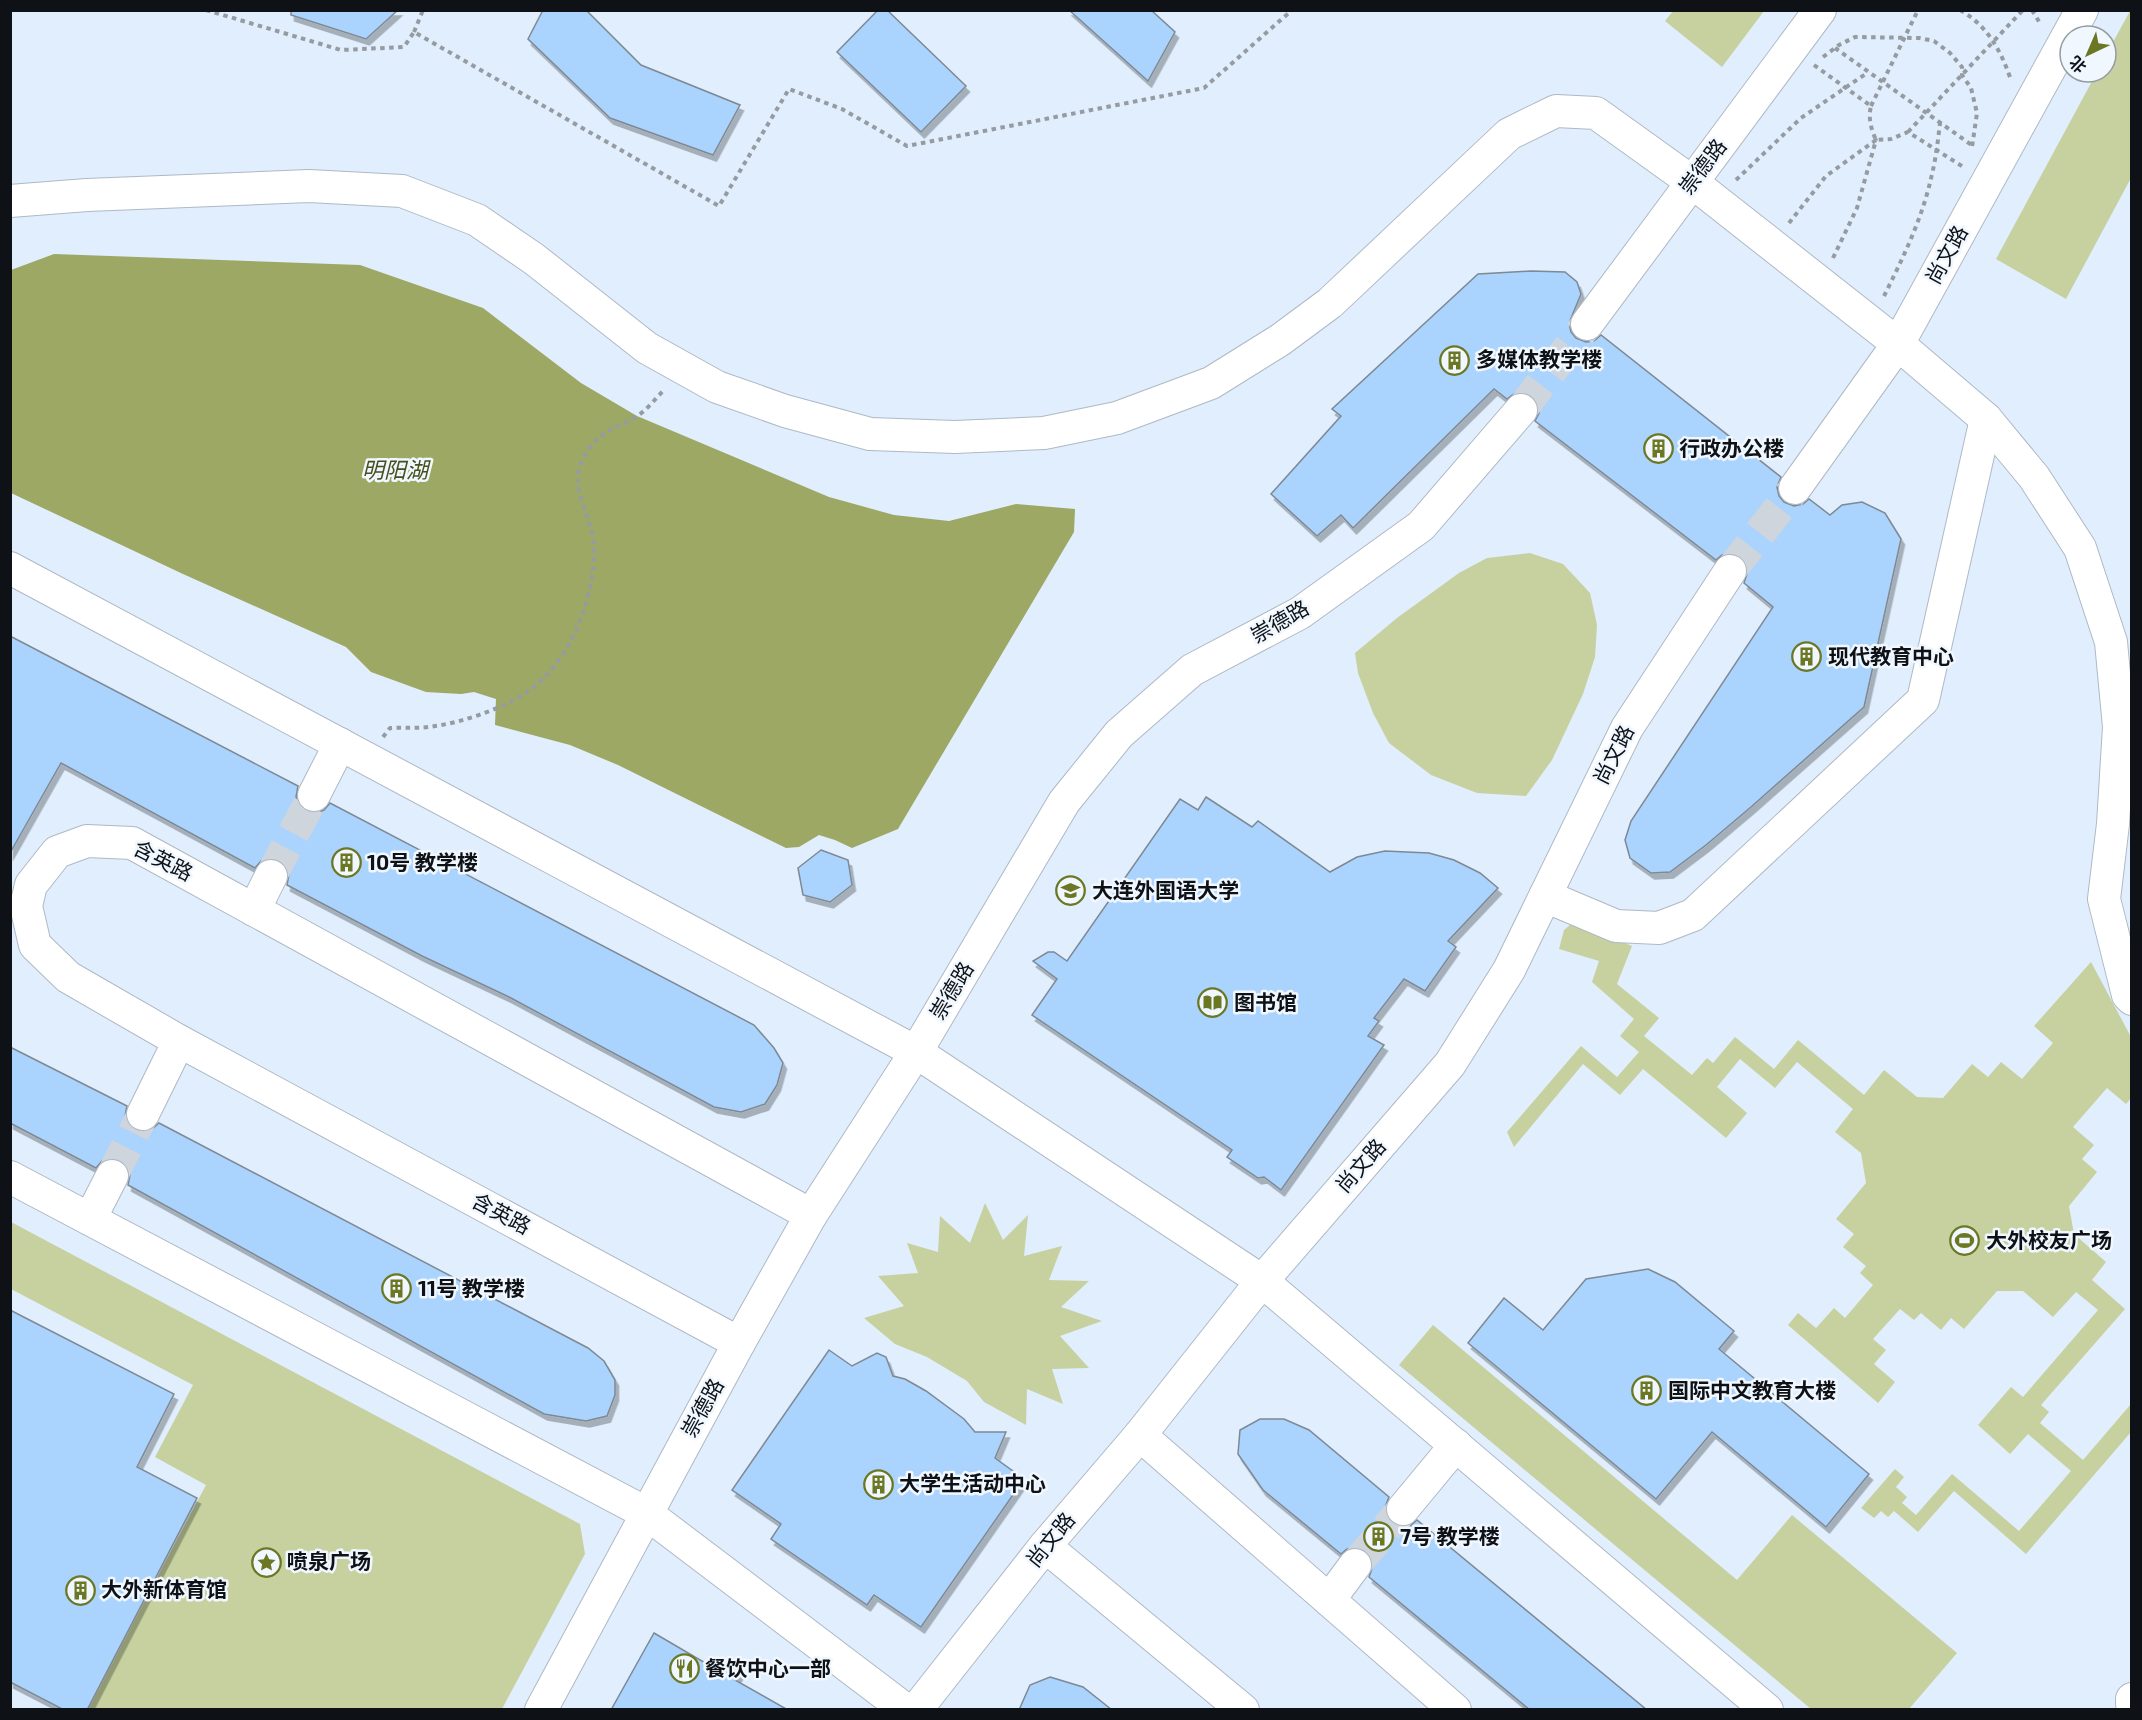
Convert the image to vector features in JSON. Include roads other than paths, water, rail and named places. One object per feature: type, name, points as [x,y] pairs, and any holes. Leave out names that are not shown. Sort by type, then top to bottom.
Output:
[{"type":"street","name":"崇德路","points":[[1587,324],[1820,10]]},
{"type":"street","name":"尚文路","points":[[1795,488],[1898,344],[2082,10]]},
{"type":"street","points":[[10,201],[309,186],[402,191],[477,220],[534,259],[647,348],[717,387],[785,411],[870,434],[955,437],[1044,433],[1117,418],[1211,383],[1280,340],[1330,303],[1509,134],[1556,111],[1596,113],[1692,183],[1898,344],[1986,419],[2034,477],[2080,548],[2111,642],[2119,727],[2113,824],[2104,899],[2128,995],[2132,999]]},
{"type":"street","name":"崇德路","points":[[542,1710],[646,1513],[811,1215],[916,1052],[1064,802],[1119,734],[1192,670],[1300,613],[1421,526],[1521,410]]},
{"type":"street","points":[[1545,896],[1616,926],[1659,928],[1693,915],[1923,700],[1986,419]]},
{"type":"street","points":[[10,568],[916,1052],[1262,1281],[1767,1710]]},
{"type":"street","name":"尚文路","points":[[916,1710],[1045,1546],[1140,1435],[1262,1281],[1450,1064],[1509,970],[1627,728],[1730,571]]},
{"type":"street","points":[[314,795],[340,744]]},
{"type":"street","name":"含英路","points":[[739,1342],[178,1041],[68,977],[35,945],[21,879],[57,852],[87,842],[132,843],[811,1215]]},
{"type":"street","points":[[254,910],[271,876]]},
{"type":"street","points":[[143,1114],[178,1041]]},
{"type":"street","points":[[90,1219],[112,1176]]},
{"type":"street","points":[[10,1177],[646,1513],[906,1710]]},
{"type":"street","points":[[1140,1435],[1455,1710]]},
{"type":"street","points":[[1403,1509],[1456,1445]]},
{"type":"street","points":[[1045,1546],[1239,1708]]},
{"type":"street","points":[[1329,1600],[1355,1565]]},
{"type":"street","points":[[2132,1699],[2132,1704]]},
{"type":"water","name":"明阳湖","points":[[54,254],[360,265],[483,308],[581,383],[637,416],[829,497],[894,515],[949,521],[1016,504],[1075,509],[1074,532],[898,829],[852,848],[819,835],[799,847],[786,848],[618,765],[570,745],[495,725],[496,699],[474,692],[461,694],[426,692],[371,672],[346,647],[11,493],[11,270]]},
{"type":"tunnel","points":[[1521,410],[1587,324]]},
{"type":"tunnel","points":[[1730,571],[1795,488]]},
{"type":"tunnel","points":[[271,876],[314,795]]},
{"type":"tunnel","points":[[112,1176],[143,1114]]},
{"type":"tunnel","points":[[1355,1565],[1403,1509]]},
{"type":"place","name":"多媒体教学楼","points":[[1455,360]]},
{"type":"place","name":"行政办公楼","points":[[1658,449]]},
{"type":"place","name":"现代教育中心","points":[[1807,657]]},
{"type":"place","name":"10号 教学楼","points":[[346,863]]},
{"type":"place","name":"大连外国语大学","points":[[1071,891]]},
{"type":"place","name":"图书馆","points":[[1213,1003]]},
{"type":"place","name":"大外校友广场","points":[[1965,1241]]},
{"type":"place","name":"11号 教学楼","points":[[397,1289]]},
{"type":"place","name":"国际中文教育大楼","points":[[1647,1391]]},
{"type":"place","name":"大学生活动中心","points":[[878,1484]]},
{"type":"place","name":"7号 教学楼","points":[[1379,1537]]},
{"type":"place","name":"喷泉广场","points":[[266,1562]]},
{"type":"place","name":"大外新体育馆","points":[[80,1590]]},
{"type":"place","name":"餐饮中心一部","points":[[684,1669]]}]
